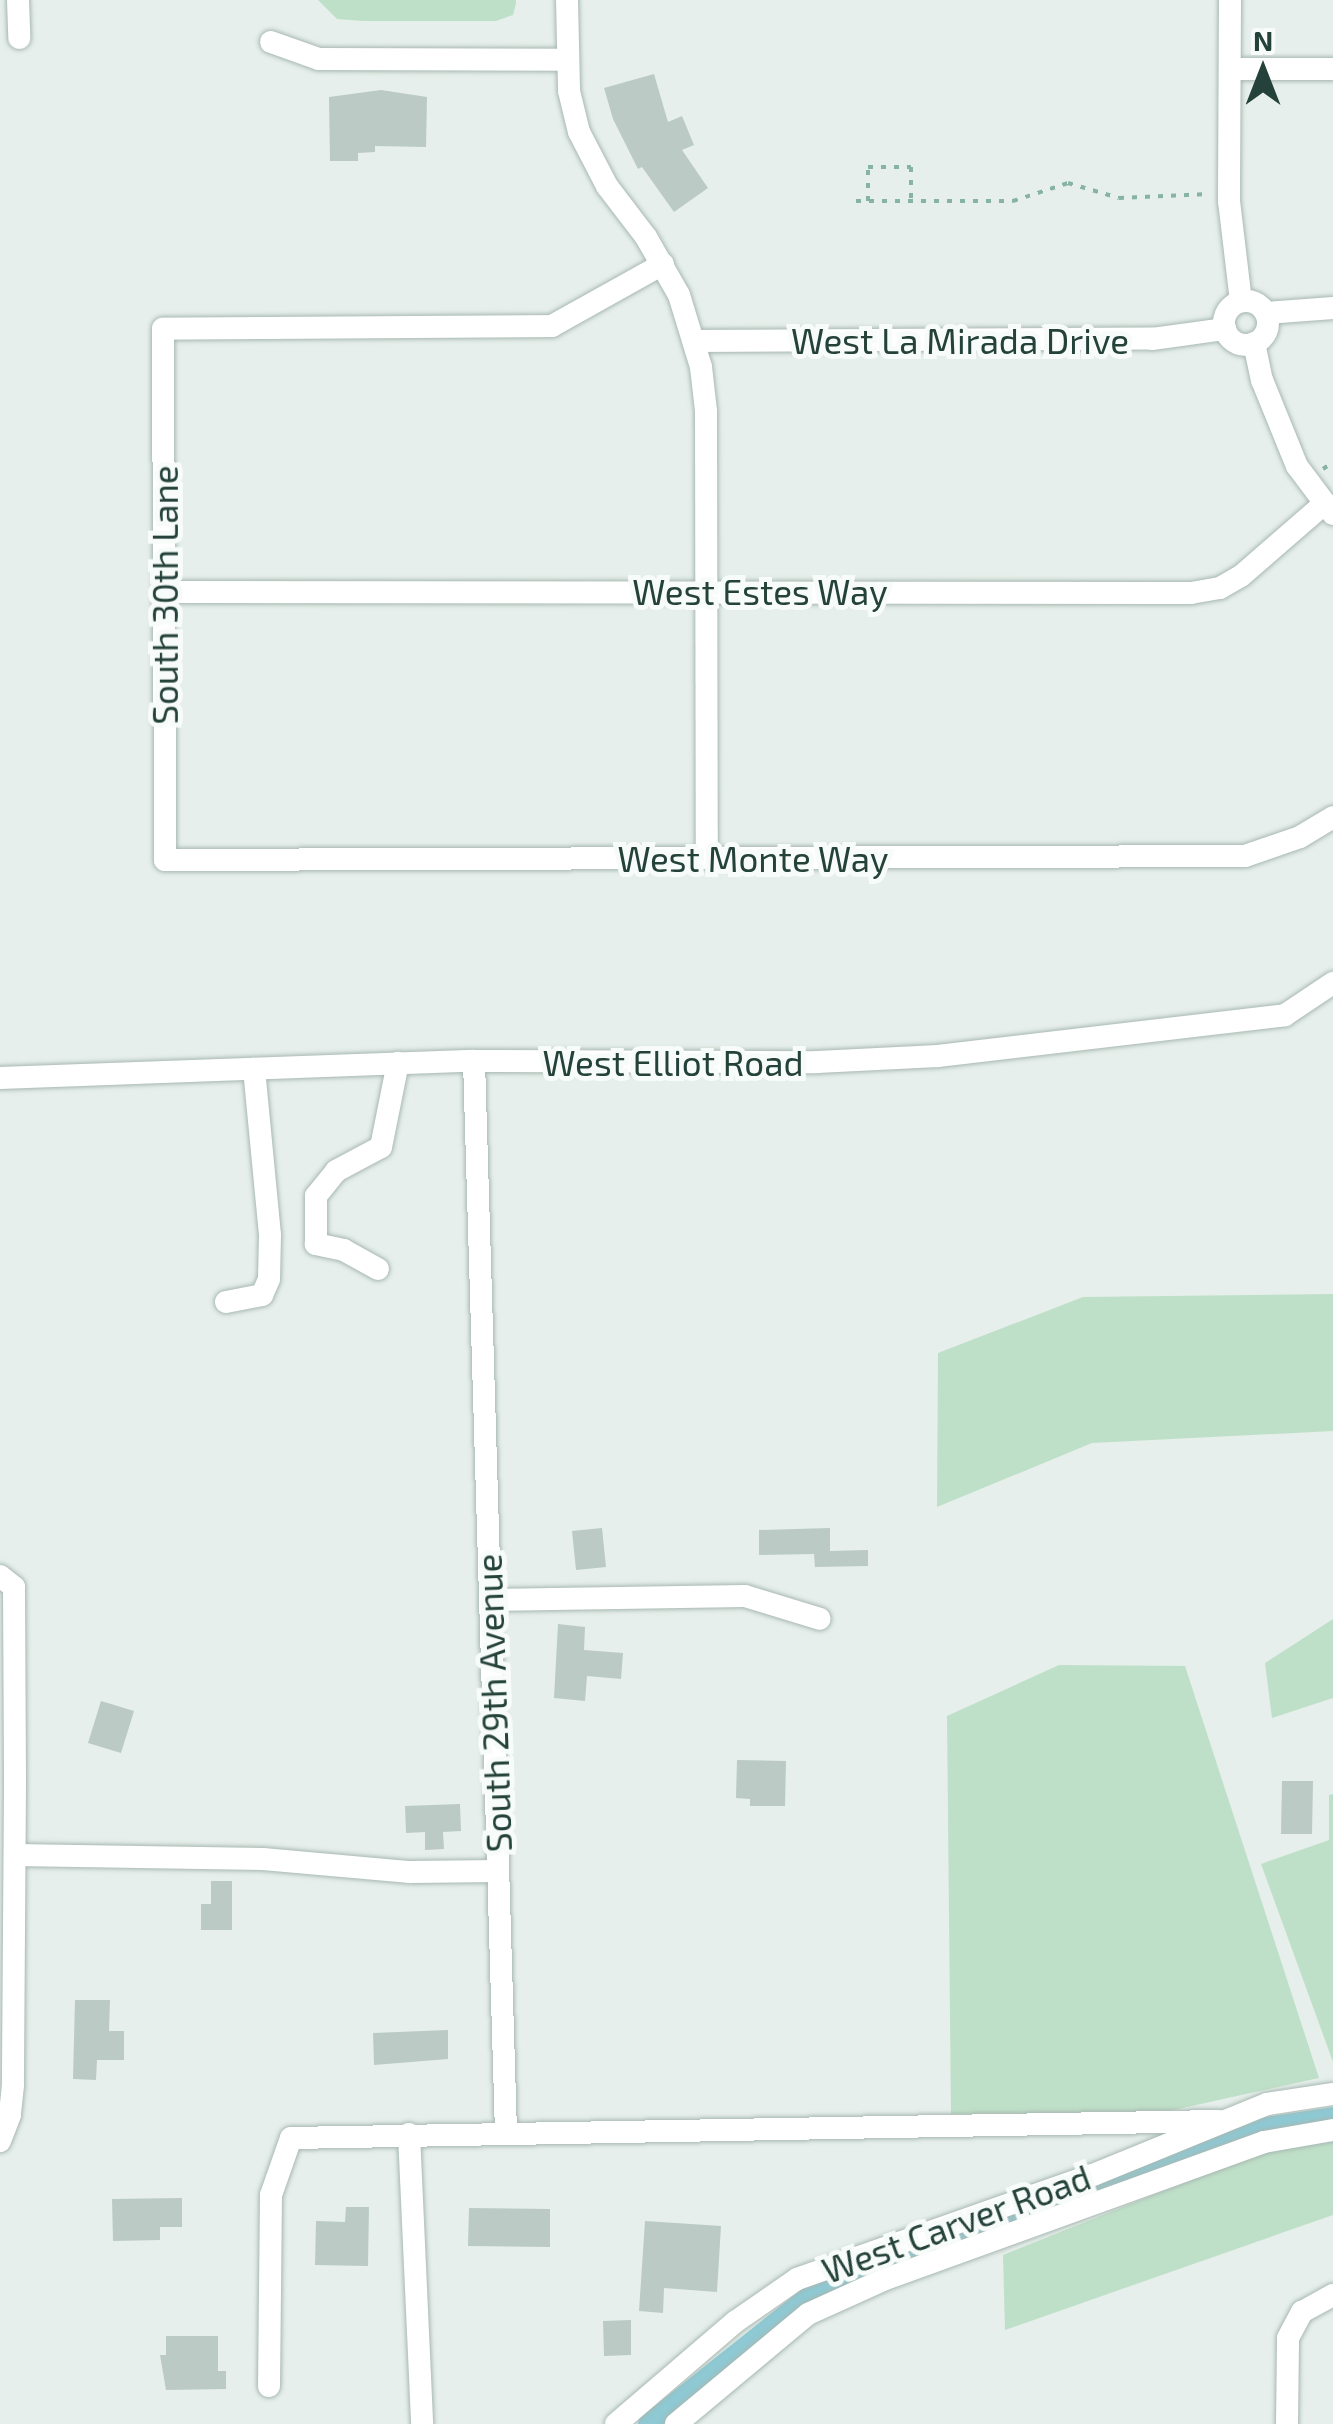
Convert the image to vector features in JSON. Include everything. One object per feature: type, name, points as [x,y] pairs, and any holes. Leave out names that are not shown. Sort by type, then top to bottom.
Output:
[{"type":"street","points":[[18,0],[19,38]]},
{"type":"street","points":[[567,0],[566,60],[574,117],[588,153],[663,264],[695,342],[706,411],[707,858]]},
{"type":"street","points":[[1230,0],[1229,201],[1241,301]]},
{"type":"street","points":[[271,42],[319,59],[566,60]]},
{"type":"street","points":[[1230,70],[1333,69]]},
{"type":"street","name":"South 30th Lane","points":[[165,860],[163,329],[552,326],[663,264]]},
{"type":"street","points":[[1241,301],[1256,303],[1266,313],[1268,327],[1254,343],[1240,344],[1224,329],[1225,314],[1241,301]]},
{"type":"street","points":[[1266,313],[1333,308]]},
{"type":"street","name":"West La Mirada Drive","points":[[695,342],[1152,339],[1224,329]]},
{"type":"street","points":[[1254,343],[1278,426],[1296,466],[1329,508]]},
{"type":"street","name":"West Estes Way","points":[[164,592],[1191,593],[1220,588],[1240,576],[1329,508]]},
{"type":"street","name":"West Monte Way","points":[[165,860],[1245,856],[1300,837],[1333,816]]},
{"type":"street","name":"West Elliot Road","points":[[0,1078],[474,1061],[817,1062],[938,1056],[1286,1015],[1333,983]]},
{"type":"street","name":"South 29th Avenue","points":[[474,1061],[506,2131]]},
{"type":"street","points":[[378,1269],[344,1250],[316,1244],[316,1196],[336,1170],[381,1147],[398,1064]]},
{"type":"street","points":[[226,1302],[262,1296],[269,1279],[270,1235],[254,1069]]},
{"type":"street","points":[[2,2141],[13,2085],[15,1854],[7,1581]]},
{"type":"street","points":[[490,1600],[745,1596],[820,1619]]},
{"type":"street","points":[[15,1854],[263,1859],[410,1872],[498,1870]]},
{"type":"street","name":"West Carver Road","points":[[616,2424],[735,2322],[797,2279],[1094,2175],[1266,2104],[1333,2094]]},
{"type":"street","points":[[269,2386],[271,2195],[291,2138],[506,2131],[1140,2126],[1219,2121]]},
{"type":"street","points":[[684,2422],[808,2314],[868,2287],[1264,2142],[1333,2130]]},
{"type":"street","points":[[409,2134],[422,2424]]},
{"type":"street","points":[[1287,2424],[1288,2338],[1302,2312],[1333,2295]]},
{"type":"path","points":[[868,201],[868,167],[911,167],[911,201]]},
{"type":"path","points":[[856,201],[1013,200],[1068,183],[1119,198],[1209,194]]},
{"type":"green space","points":[[318,0],[516,3],[513,15],[496,21],[363,21],[337,19]]},
{"type":"green space","points":[[1333,1294],[1333,1431],[1092,1443],[937,1507],[938,1353],[1083,1297]]},
{"type":"green space","points":[[1333,1619],[1333,1698],[1272,1718],[1265,1663]]},
{"type":"green space","points":[[1059,1665],[1185,1666],[1319,2078],[1151,2115],[951,2114],[947,1716]]},
{"type":"green space","points":[[1333,1794],[1333,2062],[1261,1864],[1329,1840],[1329,1795]]},
{"type":"green space","points":[[1333,2137],[1333,2215],[1005,2330],[1003,2255],[1266,2150]]},
{"type":"building","points":[[654,74],[668,122],[682,116],[694,145],[682,150],[708,188],[674,212],[642,167],[638,169],[613,119],[604,88]]},
{"type":"building","points":[[381,90],[427,97],[426,147],[375,146],[375,152],[358,153],[358,161],[330,161],[329,97]]},
{"type":"building","points":[[602,1528],[606,1567],[576,1570],[572,1531]]},
{"type":"building","points":[[830,1528],[830,1551],[868,1550],[868,1566],[815,1567],[814,1554],[759,1555],[759,1530]]},
{"type":"building","points":[[558,1624],[585,1627],[584,1650],[623,1653],[621,1679],[587,1676],[585,1701],[554,1698]]},
{"type":"building","points":[[101,1701],[134,1711],[121,1753],[88,1743]]},
{"type":"building","points":[[737,1760],[786,1761],[785,1806],[750,1806],[750,1799],[736,1798]]},
{"type":"building","points":[[1282,1781],[1313,1781],[1312,1834],[1281,1834]]},
{"type":"building","points":[[460,1804],[461,1831],[443,1832],[444,1849],[425,1850],[425,1832],[406,1833],[405,1806]]},
{"type":"building","points":[[211,1881],[232,1881],[232,1930],[201,1930],[201,1904],[211,1904]]},
{"type":"building","points":[[75,2000],[110,2000],[109,2031],[124,2031],[124,2060],[97,2060],[96,2080],[73,2079]]},
{"type":"building","points":[[448,2030],[448,2059],[374,2065],[373,2033]]},
{"type":"building","points":[[182,2198],[182,2227],[160,2227],[160,2240],[113,2241],[112,2199]]},
{"type":"building","points":[[346,2207],[369,2207],[368,2266],[315,2265],[316,2221],[345,2222]]},
{"type":"building","points":[[469,2208],[550,2209],[550,2247],[468,2246]]},
{"type":"building","points":[[645,2221],[721,2226],[717,2292],[664,2288],[663,2313],[639,2311]]},
{"type":"building","points":[[631,2320],[631,2355],[604,2356],[603,2321]]},
{"type":"building","points":[[166,2336],[218,2336],[218,2371],[226,2371],[226,2389],[166,2390],[160,2355],[166,2355]]},
{"type":"waterway","points":[[648,2424],[809,2296],[1252,2129],[1333,2117]]}]
